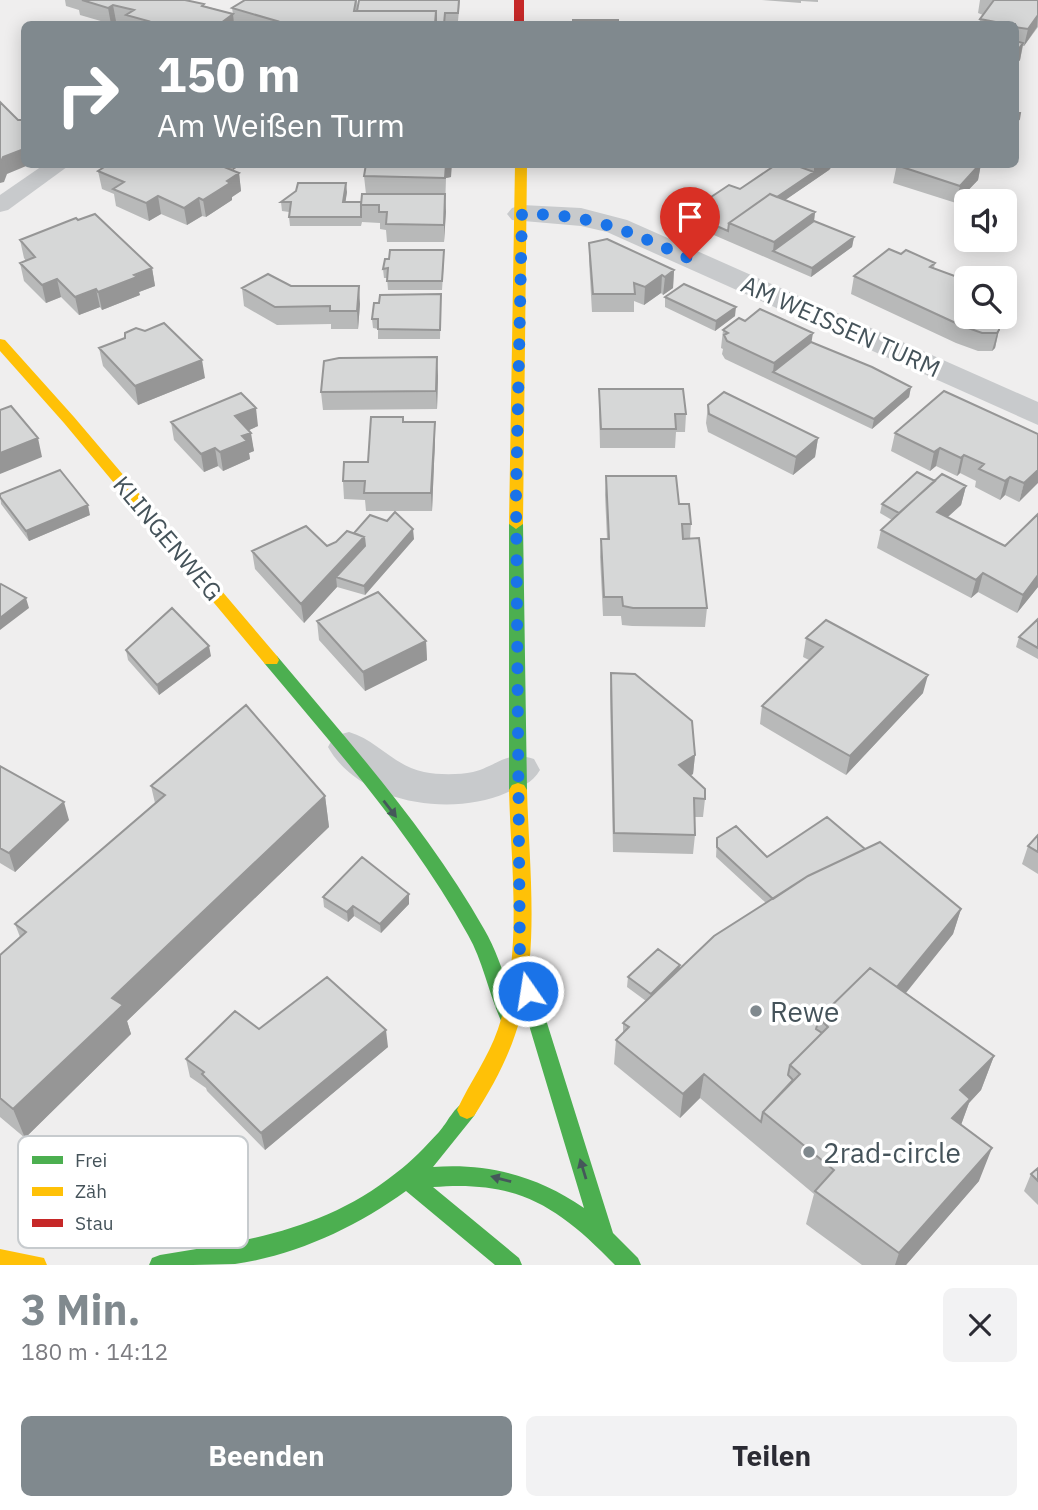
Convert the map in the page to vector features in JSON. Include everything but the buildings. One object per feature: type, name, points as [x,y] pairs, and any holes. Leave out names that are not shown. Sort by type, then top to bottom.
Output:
[{"type":"main road","points":[[519,0],[519,21]]},
{"type":"main road","points":[[160,1265],[241,1253],[313,1233],[364,1208],[408,1179],[438,1152],[460,1122],[491,1069],[510,1020],[520,967],[516,496],[521,168]]},
{"type":"main road","name":"KLINGENWEG","points":[[0,343],[69,420],[334,735],[434,863],[478,935],[510,1020]]},
{"type":"main road","points":[[520,967],[603,1235]]},
{"type":"main road","points":[[408,1179],[447,1175],[492,1176],[531,1188],[560,1202],[603,1235],[630,1265]]},
{"type":"main road","points":[[408,1179],[511,1265]]},
{"type":"street","name":"AM WEISSEN TURM","points":[[522,214],[581,217],[617,226],[1035,410]]},
{"type":"street","name":"KLINGENWEG","points":[[334,735],[382,774],[423,788],[453,790],[479,787],[519,770]]},
{"type":"lane","points":[[0,205],[54,168]]},
{"type":"traffic: fast","points":[[516,524],[518,790]]},
{"type":"traffic: fast","points":[[271,660],[334,735],[434,863],[478,935],[510,1019]]},
{"type":"traffic: fast","points":[[522,972],[603,1235]]},
{"type":"traffic: fast","points":[[160,1265],[260,1249],[291,1241],[350,1216],[403,1181],[448,1136],[467,1110]]},
{"type":"traffic: fast","points":[[408,1179],[478,1176],[506,1180],[532,1188],[556,1200],[580,1217],[630,1265]]},
{"type":"traffic: fast","points":[[408,1179],[511,1265]]},
{"type":"traffic: slow","points":[[516,524],[521,168]]},
{"type":"traffic: slow","points":[[0,343],[69,420],[271,660]]},
{"type":"traffic: slow","points":[[467,1110],[499,1051],[517,988],[521,932],[518,790]]},
{"type":"traffic: slow","points":[[0,1259],[36,1265]]},
{"type":"traffic: jam","points":[[519,0],[519,21]]},
{"type":"place","name":"Rewe","points":[[756,1011]]},
{"type":"place","name":"2rad-circle","points":[[809,1152]]},
{"type":"route","points":[[528,991],[520,967],[521,849],[517,670],[516,496],[522,214],[581,217],[617,226],[690,259]]}]
